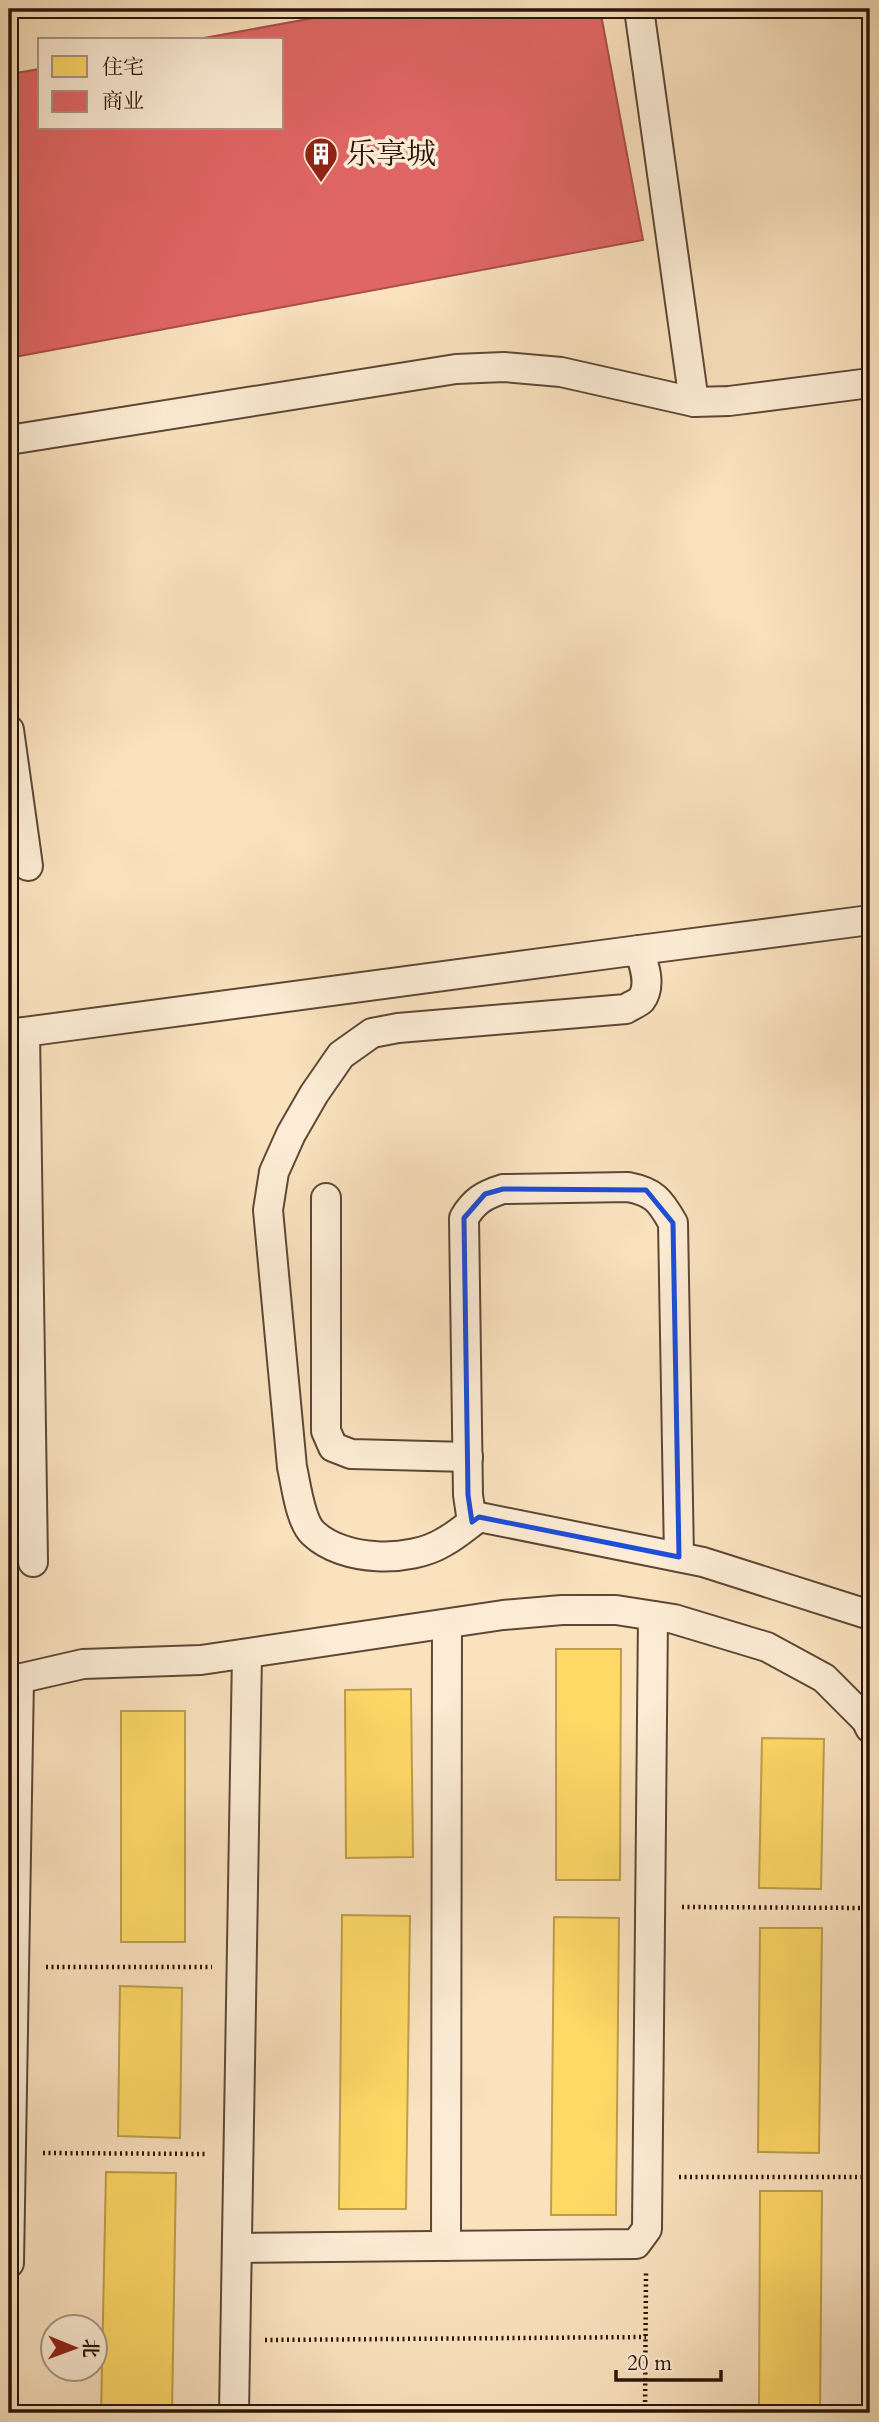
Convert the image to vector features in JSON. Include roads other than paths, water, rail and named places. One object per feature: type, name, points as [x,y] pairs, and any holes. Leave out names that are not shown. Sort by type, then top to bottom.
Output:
[{"type":"street","points":[[639,9],[694,402]]},
{"type":"street","points":[[9,440],[456,369],[504,367],[561,372],[694,402],[729,401],[870,383]]},
{"type":"street","points":[[9,730],[28,866]]},
{"type":"street","points":[[33,1562],[17,1033],[870,920]]},
{"type":"street","points":[[639,950],[646,970],[645,989],[640,1000],[626,1009],[398,1028],[372,1033],[341,1055],[302,1114],[274,1172],[268,1210],[292,1467],[300,1505],[311,1532],[332,1546],[366,1556],[405,1556],[443,1543],[479,1517],[703,1562],[870,1615]]},
{"type":"street","points":[[472,1522],[468,1494],[464,1218],[485,1194],[503,1189],[628,1187],[646,1190],[664,1207],[673,1223],[679,1557]]},
{"type":"street","points":[[326,1198],[326,1431],[333,1447],[351,1454],[468,1457]]},
{"type":"street","points":[[9,2263],[14,1967],[14,1680],[83,1664],[201,1660],[503,1615],[562,1610],[616,1610],[674,1619],[767,1647],[824,1678],[866,1720],[870,1728]]},
{"type":"street","points":[[237,2248],[636,2244],[646,2229],[653,1616]]},
{"type":"street","points":[[446,2246],[447,1624]]},
{"type":"street","points":[[234,2413],[247,1654]]},
{"type":"place","name":"乐享城","points":[[321,184]]}]
